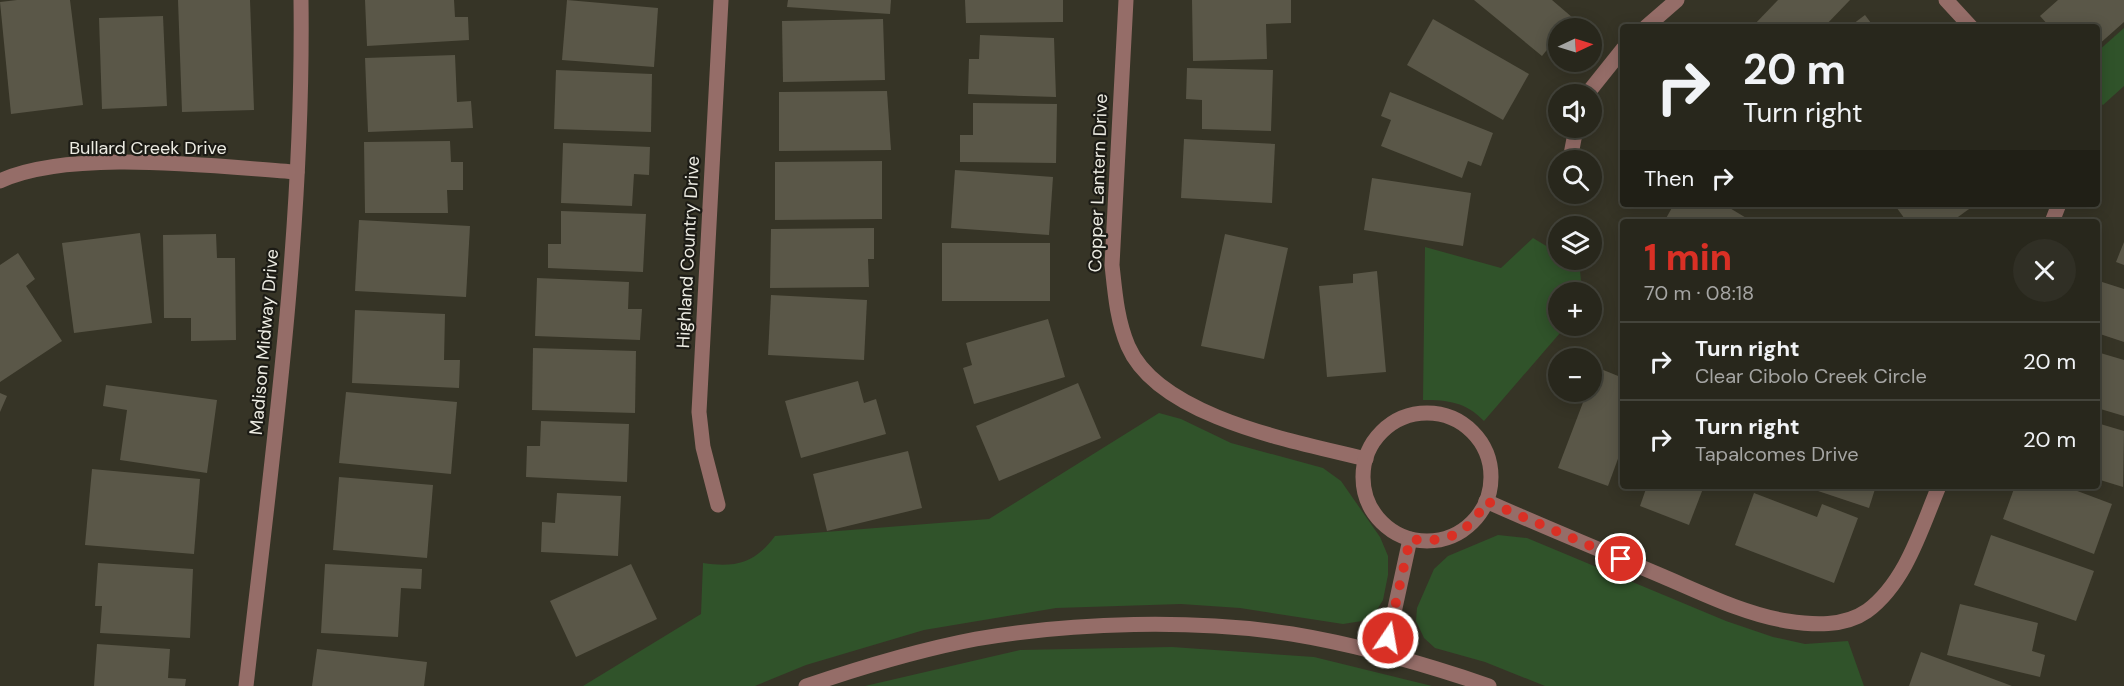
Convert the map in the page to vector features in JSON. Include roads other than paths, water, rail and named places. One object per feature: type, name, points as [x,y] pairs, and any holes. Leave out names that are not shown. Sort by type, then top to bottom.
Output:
[{"type":"street","name":"Madison Midway Drive","points":[[246,686],[281,379],[297,172],[302,72],[301,0]]},
{"type":"street","name":"Highland Country Drive","points":[[718,505],[703,447],[699,412],[721,0]]},
{"type":"street","name":"Copper Lantern Drive","points":[[1126,0],[1112,265],[1117,309],[1129,348],[1151,377],[1183,401],[1225,422],[1366,459]]},
{"type":"street","points":[[1649,24],[1677,0]]},
{"type":"street","points":[[1946,0],[1968,24]]},
{"type":"street","points":[[1594,84],[1620,52]]},
{"type":"street","name":"Bullard Creek Drive","points":[[0,182],[51,167],[104,164],[174,164],[297,172]]},
{"type":"street","points":[[1437,412],[1462,422],[1481,441],[1491,466],[1490,493],[1486,501],[1477,518],[1456,535],[1430,542],[1404,538],[1381,523],[1366,500],[1362,474],[1369,447],[1386,426],[1410,414],[1437,412]]},
{"type":"street","points":[[1486,501],[1722,602],[1785,621],[1814,624],[1839,622],[1865,612],[1888,591],[1908,560],[1938,489]]},
{"type":"street","points":[[1385,654],[1410,539]]},
{"type":"street","points":[[806,686],[882,660],[966,642],[1087,625],[1189,626],[1291,634],[1385,654],[1489,686]]}]
